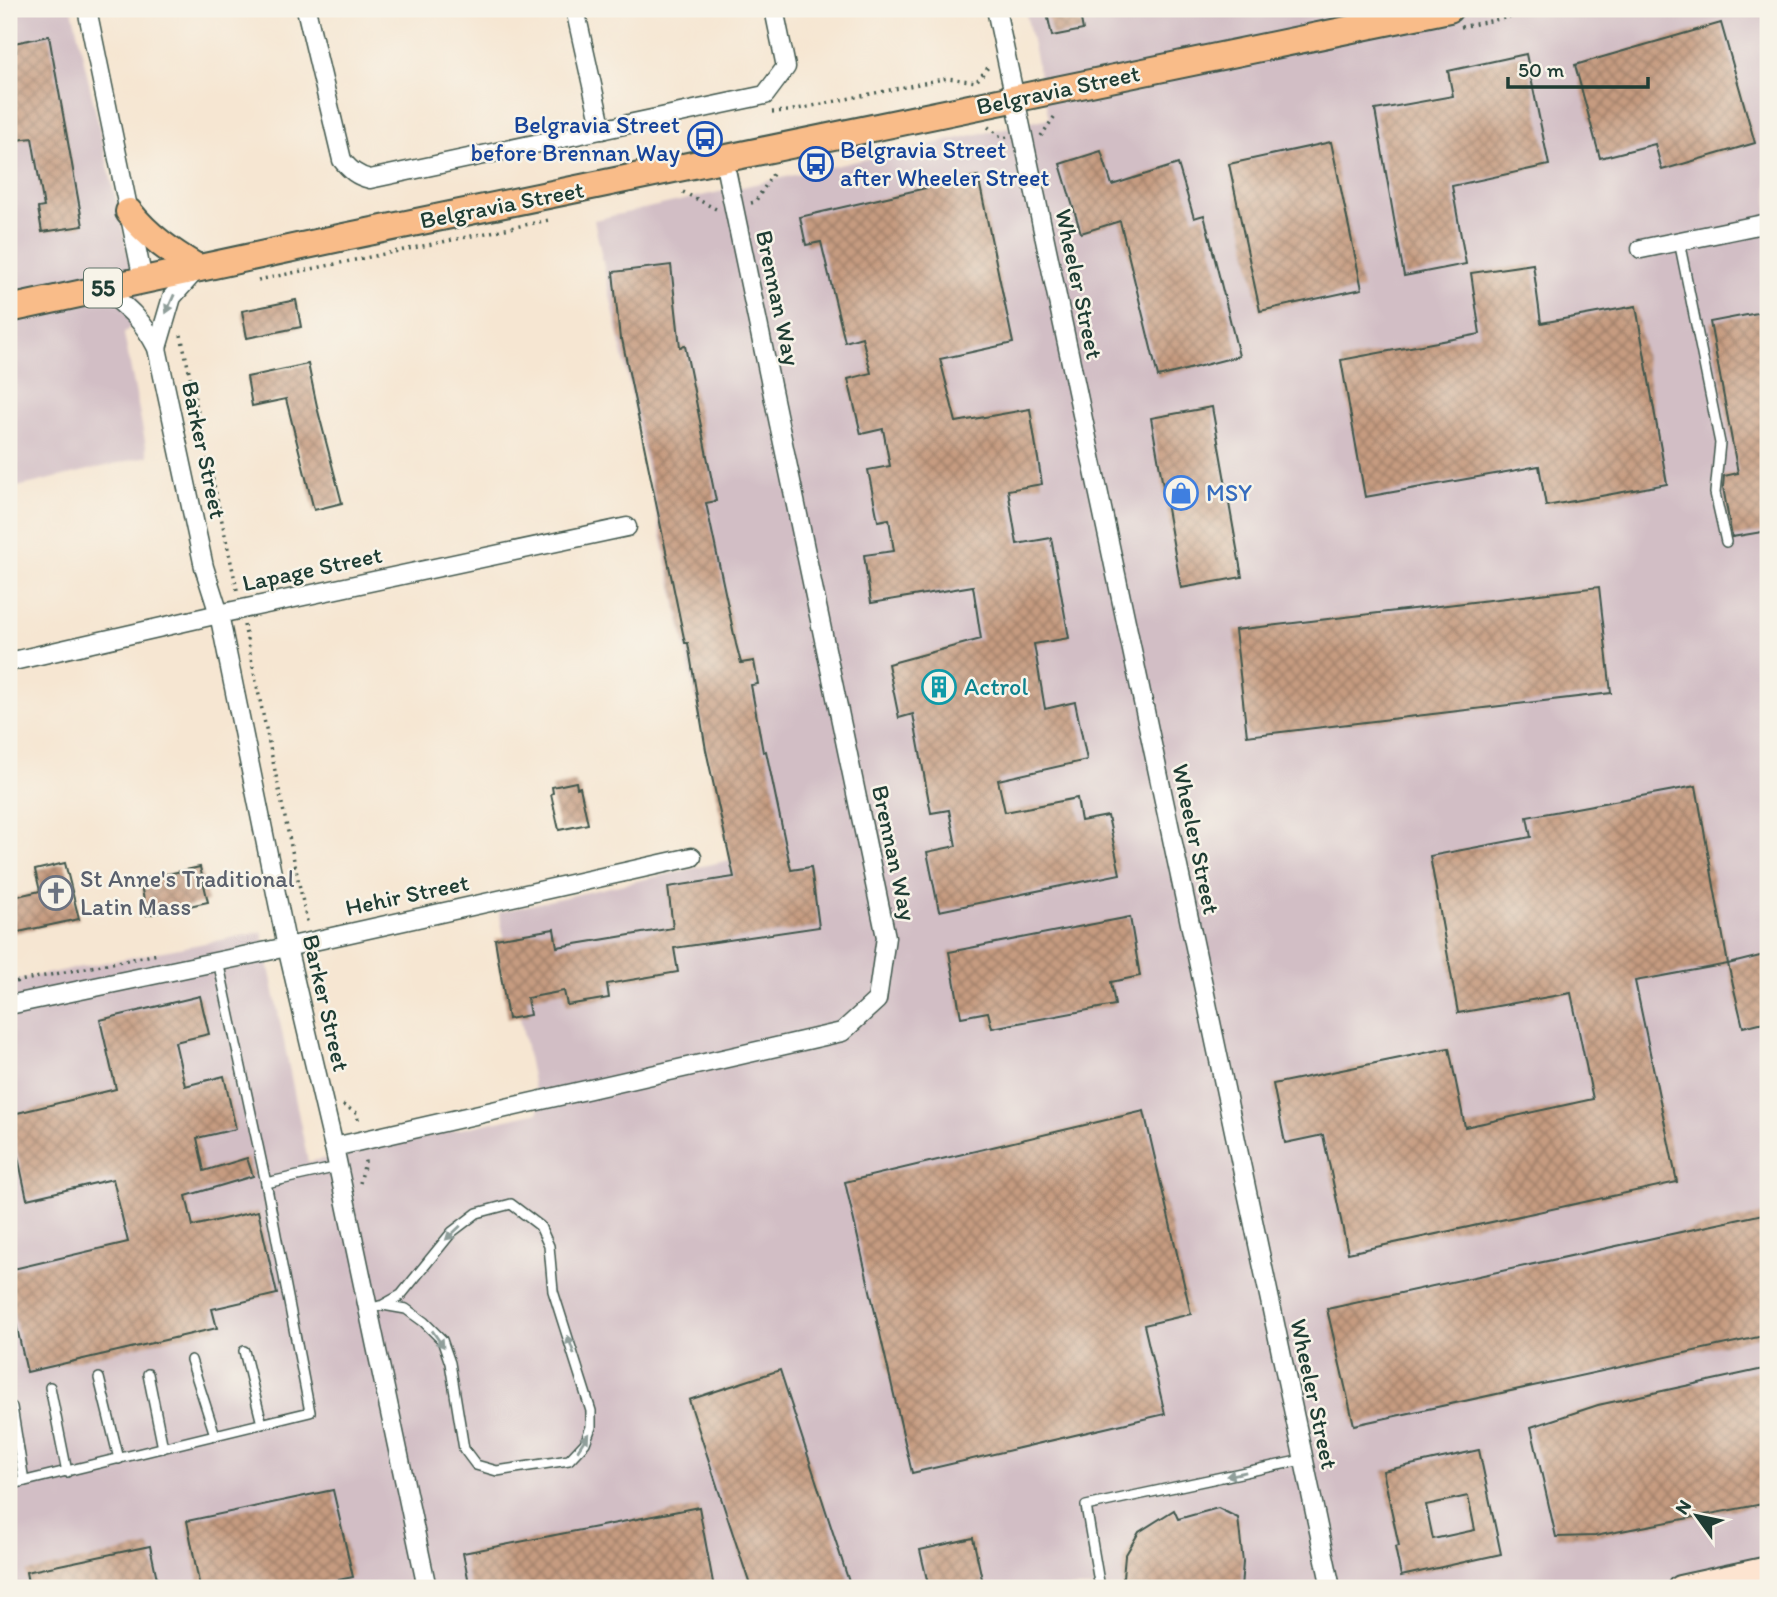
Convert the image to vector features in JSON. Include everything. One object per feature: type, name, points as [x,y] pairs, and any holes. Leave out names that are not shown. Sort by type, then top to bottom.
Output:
[{"type":"main road","name":"Belgravia Street","points":[[9,309],[1014,99],[1451,19]]},
{"type":"main road","points":[[129,212],[142,229],[158,242],[198,268]]},
{"type":"street","points":[[87,9],[143,280]]},
{"type":"street","points":[[306,9],[342,160],[361,177],[370,179],[765,95],[786,68],[774,9]]},
{"type":"street","points":[[575,9],[602,130]]},
{"type":"street","name":"Wheeler Street","points":[[996,9],[1014,99],[1030,137],[1331,1588]]},
{"type":"street","name":"Brennan Way","points":[[334,1147],[842,1032],[877,1000],[887,937],[724,160]]},
{"type":"street","points":[[1641,249],[1768,223]]},
{"type":"street","name":"Barker Street","points":[[157,348],[172,297],[198,268]]},
{"type":"street","name":"Barker Street","points":[[103,288],[146,326],[157,348],[204,567],[219,614],[287,947],[338,1167],[375,1307],[427,1588]]},
{"type":"street","name":"Lapage Street","points":[[9,662],[627,527]]},
{"type":"street","name":"Hehir Street","points":[[9,1004],[287,947],[691,857]]},
{"type":"street","points":[[1680,1588],[1768,1569]]},
{"type":"lane","points":[[1679,241],[1720,443],[1715,493],[1726,542]]},
{"type":"lane","points":[[9,1485],[310,1412],[266,1183],[218,961]]},
{"type":"lane","points":[[266,1183],[338,1167]]},
{"type":"lane","points":[[511,1204],[525,1212],[540,1226],[549,1246],[553,1292],[591,1411],[591,1427],[585,1443],[569,1460],[497,1471],[476,1465],[464,1449],[450,1363],[442,1340],[406,1309],[375,1307],[401,1295],[453,1231],[477,1213],[511,1204]]},
{"type":"lane","points":[[244,1351],[262,1424]]},
{"type":"lane","points":[[191,1360],[215,1435]]},
{"type":"lane","points":[[148,1374],[163,1448]]},
{"type":"lane","points":[[99,1378],[119,1459]]},
{"type":"lane","points":[[50,1387],[67,1472]]},
{"type":"lane","points":[[12,1408],[24,1480]]},
{"type":"lane","points":[[1100,1588],[1086,1506],[1303,1460]]},
{"type":"path","points":[[1451,19],[1548,9]]},
{"type":"path","points":[[987,126],[1002,138],[1030,137],[1044,131],[1058,112]]},
{"type":"path","points":[[1030,137],[1044,131]]},
{"type":"path","points":[[671,194],[685,191],[716,210],[734,207],[755,202],[774,172],[787,169]]},
{"type":"path","points":[[254,281],[550,219]]},
{"type":"path","points":[[179,329],[311,941]]},
{"type":"path","points":[[334,1100],[357,1113],[365,1161],[358,1191]]},
{"type":"shaded area","points":[[9,9],[72,9],[142,313],[124,334],[148,456],[9,489]]},
{"type":"shaded area","points":[[1025,9],[1768,9],[1768,1588],[9,1588],[9,981],[262,932],[308,1162],[539,1112],[499,912],[730,860],[594,220],[1049,118]]},
{"type":"building","points":[[1046,9],[1079,9],[1083,30],[1052,36]]},
{"type":"building","points":[[1721,23],[1755,143],[1662,170],[1655,144],[1600,158],[1575,65]]},
{"type":"building","points":[[49,36],[83,226],[42,232],[38,208],[44,207],[32,138],[9,141],[9,55],[16,52],[14,43]]},
{"type":"building","points":[[1526,54],[1549,165],[1452,186],[1466,264],[1404,276],[1375,110],[1453,96],[1448,71]]},
{"type":"building","points":[[1331,142],[1362,289],[1260,311],[1229,164]]},
{"type":"building","points":[[1101,151],[1112,185],[1178,164],[1194,218],[1204,215],[1239,356],[1158,377],[1120,221],[1081,233],[1060,164]]},
{"type":"building","points":[[978,176],[1013,343],[940,359],[956,422],[1030,409],[1042,484],[1008,490],[1017,544],[1051,538],[1069,638],[1034,644],[1045,709],[1075,702],[1087,760],[998,780],[1005,812],[1077,798],[1081,821],[1108,816],[1120,874],[939,911],[927,852],[956,846],[949,810],[931,813],[913,714],[899,718],[888,664],[981,639],[973,586],[871,603],[864,555],[894,551],[889,519],[878,521],[868,470],[890,466],[883,429],[861,434],[848,379],[871,373],[862,337],[845,342],[821,242],[806,245],[800,217]]},
{"type":"building","points":[[1533,264],[1541,323],[1636,306],[1667,484],[1546,506],[1539,466],[1365,497],[1341,360],[1480,334],[1471,273]]},
{"type":"building","points":[[671,265],[680,347],[685,346],[716,501],[706,503],[736,644],[741,663],[754,661],[758,684],[751,685],[763,752],[766,751],[791,870],[811,867],[819,927],[674,948],[678,972],[607,984],[609,998],[567,1005],[564,991],[527,998],[530,1015],[508,1019],[495,939],[554,929],[557,947],[673,928],[668,887],[734,877],[706,750],[688,643],[685,643],[620,339],[613,272]]},
{"type":"building","points":[[296,300],[301,327],[247,338],[242,311]]},
{"type":"building","points":[[1768,311],[1768,531],[1732,537],[1723,487],[1724,476],[1738,473],[1710,322]]},
{"type":"building","points":[[308,364],[342,503],[314,510],[286,399],[252,406],[247,377]]},
{"type":"building","points":[[1212,407],[1242,577],[1181,588],[1151,418]]},
{"type":"building","points":[[1599,587],[1611,693],[1247,736],[1235,630]]},
{"type":"building","points":[[576,782],[577,788],[580,787],[588,824],[559,830],[551,794],[552,787]]},
{"type":"building","points":[[1696,786],[1728,964],[1635,981],[1677,1182],[1348,1253],[1323,1135],[1285,1143],[1273,1084],[1449,1048],[1465,1127],[1593,1099],[1571,993],[1458,1013],[1430,856],[1531,837],[1527,817]]},
{"type":"building","points":[[65,863],[79,919],[9,934],[9,898],[40,891],[35,870]]},
{"type":"building","points":[[200,867],[208,902],[147,915],[140,880]]},
{"type":"building","points":[[1130,917],[1140,976],[1111,982],[1115,1005],[992,1028],[988,1012],[961,1017],[949,952]]},
{"type":"building","points":[[1768,954],[1768,1021],[1743,1027],[1728,964]]},
{"type":"building","points":[[200,996],[209,1034],[175,1042],[185,1086],[224,1076],[236,1129],[197,1138],[204,1171],[247,1158],[253,1176],[186,1196],[193,1226],[258,1211],[277,1294],[212,1309],[217,1328],[27,1372],[9,1293],[9,1270],[128,1242],[113,1179],[27,1199],[9,1115],[116,1089],[100,1020]]},
{"type":"building","points":[[1144,1111],[1191,1314],[1144,1325],[1165,1414],[912,1473],[845,1182]]},
{"type":"building","points":[[1768,1213],[1768,1335],[1354,1425],[1327,1309]]},
{"type":"building","points":[[1768,1368],[1768,1503],[1595,1536],[1556,1537],[1531,1427],[1598,1405]]},
{"type":"building","points":[[780,1370],[851,1588],[751,1588],[689,1400]]},
{"type":"building","points":[[1479,1450],[1501,1554],[1401,1576],[1395,1547],[1399,1546],[1383,1471]],"holes":[[[1468,1496],[1475,1530],[1433,1539],[1426,1505]]]},
{"type":"building","points":[[333,1490],[353,1577],[300,1588],[200,1588],[187,1521]]},
{"type":"building","points":[[699,1507],[714,1588],[470,1588],[463,1553]]},
{"type":"building","points":[[1218,1508],[1238,1518],[1243,1562],[1241,1588],[1122,1588],[1125,1556],[1139,1532],[1174,1510],[1178,1519]]},
{"type":"building","points":[[973,1538],[984,1588],[929,1588],[920,1550]]},
{"type":"building","points":[[150,1546],[159,1588],[29,1588],[26,1572]]},
{"type":"place","name":"Belgravia Street before Brennan Way","points":[[705,139]]},
{"type":"place","name":"Belgravia Street after Wheeler Street","points":[[816,164]]},
{"type":"place","name":"MSY","points":[[1181,493]]},
{"type":"place","name":"Actrol","points":[[939,687]]},
{"type":"place","name":"St Anne's Traditional Latin Mass","points":[[56,893]]}]
